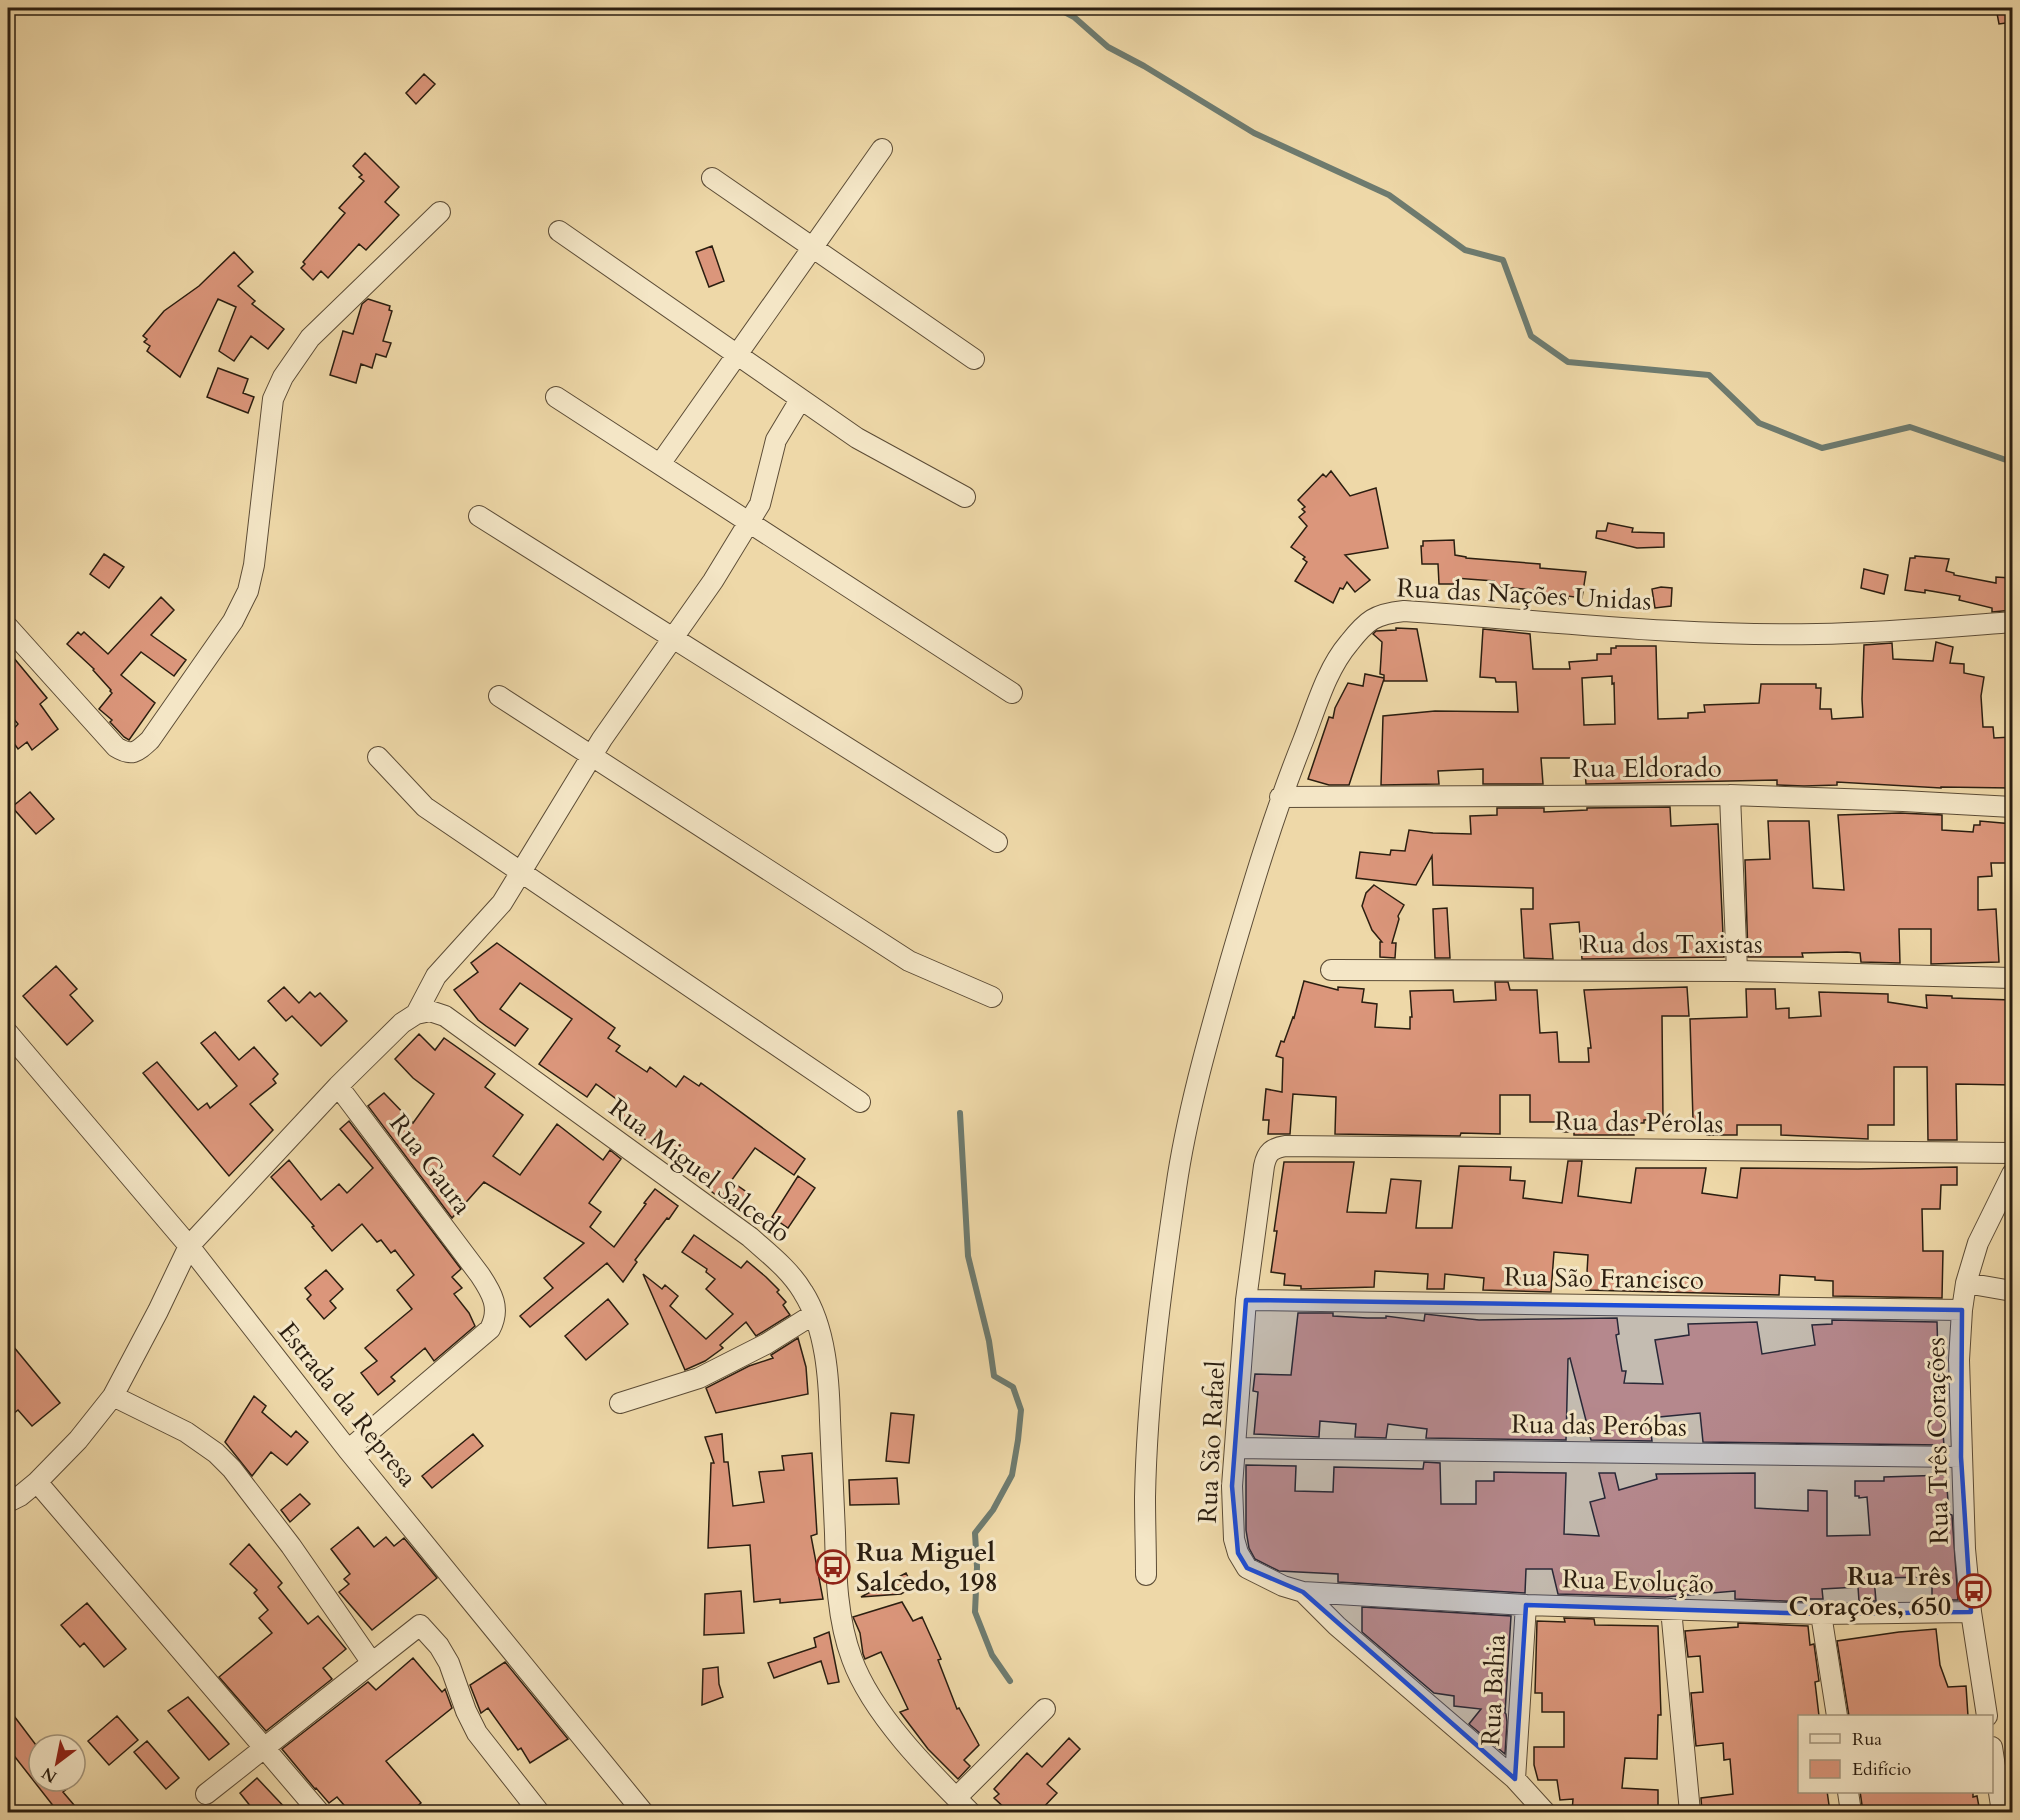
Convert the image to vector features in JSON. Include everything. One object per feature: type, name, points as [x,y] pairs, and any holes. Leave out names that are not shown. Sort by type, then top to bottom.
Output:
[{"type":"street","points":[[660,464],[882,149]]},
{"type":"street","points":[[712,178],[974,359]]},
{"type":"street","points":[[8,627],[116,747],[125,753],[137,752],[150,740],[233,621],[248,591],[255,565],[273,399],[283,377],[310,338],[440,212]]},
{"type":"street","points":[[560,231],[857,438],[965,497]]},
{"type":"street","points":[[556,398],[1012,693]]},
{"type":"street","points":[[8,1502],[20,1496],[37,1482],[78,1440],[113,1396],[189,1246],[338,1086],[402,1023],[416,1014],[436,976],[502,903],[591,756],[713,581],[760,504],[776,441],[800,400]]},
{"type":"street","points":[[478,516],[997,842]]},
{"type":"street","name":"Rua das Nações Unidas","points":[[1146,1575],[1145,1495],[1160,1308],[1176,1185],[1205,1053],[1280,797],[1330,672],[1347,644],[1367,622],[1383,613],[1404,611],[1722,633],[1817,634],[2013,622]]},
{"type":"street","points":[[499,696],[909,961],[992,998]]},
{"type":"street","points":[[378,756],[425,807],[860,1102]]},
{"type":"street","points":[[1730,795],[1737,971]]},
{"type":"street","name":"Rua Eldorado","points":[[1280,797],[1730,795],[2013,807]]},
{"type":"street","name":"Rua dos Taxistas","points":[[1331,970],[1737,971],[2013,978]]},
{"type":"street","name":"Rua Miguel Salcedo","points":[[416,1014],[430,1011],[445,1016],[750,1237],[782,1265],[803,1292],[814,1314],[829,1377],[836,1577],[843,1626],[852,1660],[872,1697],[898,1734],[970,1812]]},
{"type":"street","name":"Estrada da Represa","points":[[8,1033],[189,1246],[348,1450],[643,1812]]},
{"type":"street","name":"Rua Gaura","points":[[338,1086],[480,1275],[492,1294],[496,1307],[490,1329],[348,1450]]},
{"type":"street","name":"Rua das Pérolas","points":[[1268,1154],[1277,1147],[1286,1146],[2013,1153]]},
{"type":"street","name":"Rua São Rafael","points":[[1268,1154],[1264,1166],[1246,1300],[1232,1486],[1232,1524],[1238,1553],[1247,1568],[1283,1586],[1303,1592],[1345,1632],[1515,1779],[1545,1812]]},
{"type":"street","name":"Rua Três Corações","points":[[1987,1715],[1971,1612],[1965,1549],[1959,1360],[1966,1283],[1978,1243],[2013,1174]]},
{"type":"street","points":[[1966,1283],[2013,1291]]},
{"type":"street","name":"Rua São Francisco","points":[[1246,1300],[1962,1310]]},
{"type":"street","points":[[620,1403],[699,1378],[758,1348],[814,1314]]},
{"type":"street","points":[[113,1396],[186,1432],[216,1453],[232,1469],[291,1546],[372,1663]]},
{"type":"street","name":"Rua das Peróbas","points":[[1235,1448],[1961,1457]]},
{"type":"street","points":[[37,1482],[320,1812]]},
{"type":"street","name":"Rua Evolução","points":[[1303,1592],[1526,1605],[1671,1610],[1821,1614],[1971,1612]]},
{"type":"street","name":"Rua Bahia","points":[[1515,1779],[1526,1605]]},
{"type":"street","points":[[1671,1610],[1690,1812]]},
{"type":"street","points":[[1821,1614],[1837,1715]]},
{"type":"street","points":[[206,1794],[420,1625],[439,1646],[449,1663],[466,1711],[477,1733],[539,1812]]},
{"type":"street","points":[[956,1798],[1045,1709]]},
{"type":"street","points":[[1993,1754],[2002,1812]]},
{"type":"street","points":[[1848,1793],[1851,1812]]},
{"type":"highlighted area","points":[[1246,1300],[1962,1310],[1961,1457],[1971,1612],[1821,1614],[1526,1605],[1515,1779],[1303,1592],[1247,1568],[1238,1553],[1232,1486]]},
{"type":"building","points":[[1996,8],[2013,8],[2013,22],[1999,24]]},
{"type":"building","points":[[424,74],[435,84],[416,104],[406,93]]},
{"type":"building","points":[[365,153],[399,187],[385,202],[399,215],[366,250],[359,244],[328,278],[321,271],[313,280],[301,268],[305,264],[303,262],[345,213],[339,208],[364,181],[359,177],[362,175],[353,166]]},
{"type":"building","points":[[712,246],[724,281],[709,287],[696,252]]},
{"type":"building","points":[[234,252],[253,272],[238,286],[255,301],[252,304],[284,329],[268,349],[251,336],[234,361],[219,351],[236,307],[218,299],[180,377],[147,351],[150,346],[144,342],[147,339],[143,336],[164,311],[199,286]]},
{"type":"building","points":[[368,299],[390,306],[389,310],[392,311],[383,341],[391,343],[386,357],[376,354],[372,368],[361,364],[356,383],[330,375],[343,331],[353,334],[362,304]]},
{"type":"building","points":[[218,368],[248,379],[243,393],[254,397],[248,413],[207,397]]},
{"type":"building","points":[[1331,471],[1350,496],[1376,488],[1388,548],[1345,555],[1370,580],[1355,592],[1347,582],[1343,589],[1340,588],[1333,603],[1295,581],[1307,562],[1303,559],[1305,557],[1291,547],[1307,526],[1299,517],[1305,512],[1302,509],[1305,507],[1298,500],[1323,474],[1326,477]]},
{"type":"building","points":[[1608,523],[1633,528],[1632,532],[1664,533],[1664,547],[1637,548],[1596,538],[1597,531],[1606,531]]},
{"type":"building","points":[[1454,540],[1455,555],[1466,558],[1540,564],[1540,568],[1586,572],[1582,598],[1568,596],[1568,603],[1542,600],[1543,591],[1493,586],[1494,581],[1455,578],[1456,584],[1439,584],[1438,564],[1422,564],[1421,546],[1423,546],[1423,541]]},
{"type":"building","points":[[104,554],[124,567],[109,588],[90,574]]},
{"type":"building","points":[[1915,556],[1949,559],[1946,571],[1954,575],[1996,583],[1996,577],[2011,578],[2013,610],[1992,612],[1992,608],[1959,600],[1960,596],[1925,590],[1925,593],[1905,590],[1910,558],[1915,558]]},
{"type":"building","points":[[1864,569],[1888,575],[1884,594],[1861,588]]},
{"type":"building","points":[[1672,588],[1671,606],[1655,608],[1652,589]]},
{"type":"building","points":[[161,597],[174,610],[151,635],[186,660],[174,676],[141,652],[121,675],[155,703],[129,740],[99,709],[112,693],[111,690],[94,669],[67,644],[78,632],[81,635],[84,632],[108,654]]},
{"type":"building","points":[[1396,628],[1417,629],[1427,681],[1384,681],[1384,679],[1349,785],[1329,785],[1308,779],[1329,717],[1333,718],[1335,708],[1348,683],[1363,686],[1365,674],[1384,678],[1384,675],[1380,674],[1382,642],[1373,634],[1376,631],[1396,630]]},
{"type":"building","points":[[1483,629],[1530,634],[1533,669],[1570,669],[1569,662],[1597,660],[1597,654],[1611,654],[1611,648],[1616,648],[1616,646],[1656,646],[1658,719],[1688,718],[1688,713],[1705,712],[1704,705],[1759,703],[1761,684],[1816,684],[1816,688],[1821,688],[1820,709],[1831,709],[1832,719],[1863,717],[1864,645],[1892,643],[1893,659],[1933,661],[1936,642],[1953,647],[1950,663],[1964,664],[1964,673],[1984,677],[1981,696],[1983,727],[1993,727],[1994,738],[2011,737],[2011,788],[1941,788],[1837,782],[1837,785],[1804,786],[1777,785],[1777,780],[1586,784],[1584,758],[1541,758],[1543,784],[1483,784],[1483,769],[1438,771],[1439,784],[1381,785],[1383,716],[1435,711],[1518,712],[1516,682],[1496,682],[1495,678],[1480,677]],"holes":[[[1612,676],[1612,684],[1614,683],[1615,724],[1584,725],[1582,678]]]},
{"type":"building","points":[[8,651],[47,698],[40,704],[58,729],[32,750],[27,742],[18,749],[8,735],[18,724],[8,712]]},
{"type":"building","points":[[30,792],[54,819],[36,834],[12,807]]},
{"type":"building","points":[[1670,807],[1671,826],[1718,824],[1724,957],[1582,959],[1579,922],[1550,924],[1553,959],[1524,958],[1521,909],[1533,909],[1533,888],[1433,885],[1432,856],[1416,885],[1356,878],[1360,852],[1390,855],[1391,850],[1405,851],[1409,830],[1471,834],[1470,816],[1497,815],[1497,808],[1544,808],[1544,812],[1587,810],[1587,808]]},
{"type":"building","points":[[1900,813],[1942,815],[1942,830],[1973,832],[1974,825],[1980,825],[1980,821],[2013,824],[2013,863],[1991,863],[1992,876],[1978,877],[1978,910],[1996,909],[1999,962],[1931,964],[1931,929],[1899,929],[1900,963],[1861,962],[1860,953],[1847,952],[1802,953],[1803,957],[1748,957],[1745,860],[1770,859],[1768,821],[1809,821],[1813,888],[1844,890],[1838,815]]},
{"type":"building","points":[[1374,885],[1404,905],[1398,916],[1392,943],[1396,943],[1395,958],[1380,957],[1380,942],[1382,942],[1372,930],[1362,906],[1366,893]]},
{"type":"building","points":[[1447,908],[1450,958],[1435,958],[1433,909]]},
{"type":"building","points":[[497,943],[615,1028],[608,1038],[620,1046],[616,1051],[647,1072],[650,1067],[676,1087],[684,1076],[699,1086],[701,1083],[805,1159],[794,1175],[755,1148],[731,1181],[748,1193],[735,1210],[614,1115],[623,1104],[596,1084],[587,1097],[539,1064],[572,1019],[520,983],[500,1009],[528,1029],[515,1046],[478,1020],[454,990],[478,972],[471,963]]},
{"type":"building","points":[[56,966],[77,989],[70,995],[93,1021],[67,1045],[23,996]]},
{"type":"building","points":[[1304,981],[1338,990],[1338,987],[1364,989],[1362,1002],[1377,1004],[1375,1027],[1410,1029],[1410,1017],[1412,1017],[1410,991],[1453,990],[1454,1002],[1496,1000],[1495,982],[1508,982],[1510,990],[1537,990],[1540,1033],[1557,1032],[1559,1062],[1589,1062],[1588,1048],[1591,1048],[1584,990],[1687,987],[1689,1016],[1662,1016],[1663,1119],[1634,1123],[1634,1135],[1574,1135],[1574,1132],[1563,1132],[1563,1122],[1530,1122],[1530,1095],[1500,1095],[1500,1134],[1461,1133],[1460,1136],[1335,1134],[1336,1097],[1293,1094],[1290,1134],[1268,1134],[1269,1120],[1263,1120],[1266,1089],[1282,1092],[1283,1058],[1276,1056],[1281,1041],[1284,1042],[1294,1018]]},
{"type":"building","points":[[284,987],[299,1003],[310,992],[315,997],[320,993],[347,1021],[321,1046],[292,1016],[286,1021],[268,1001]]},
{"type":"building","points":[[1746,989],[1775,989],[1776,1009],[1789,1008],[1789,1018],[1821,1016],[1819,992],[1888,994],[1888,1002],[1927,1008],[1926,995],[2012,1000],[2013,1085],[1956,1084],[1957,1140],[1928,1140],[1927,1067],[1894,1067],[1894,1125],[1868,1125],[1868,1139],[1781,1135],[1781,1125],[1737,1125],[1737,1135],[1707,1135],[1707,1121],[1693,1120],[1690,1019],[1747,1017]]},
{"type":"building","points":[[215,1032],[239,1060],[254,1047],[278,1074],[273,1079],[276,1083],[250,1104],[273,1130],[229,1176],[143,1073],[157,1062],[198,1110],[207,1103],[210,1108],[237,1086],[201,1043]]},
{"type":"building","points":[[419,1034],[435,1050],[444,1038],[495,1074],[485,1087],[523,1115],[493,1156],[520,1175],[557,1124],[603,1160],[610,1150],[621,1159],[589,1203],[601,1212],[590,1227],[614,1247],[655,1189],[678,1206],[635,1260],[637,1262],[623,1282],[607,1263],[530,1327],[520,1316],[553,1288],[544,1278],[584,1243],[484,1182],[452,1218],[368,1106],[384,1093],[413,1123],[434,1094],[413,1078],[395,1059]]},
{"type":"building","points":[[349,1121],[461,1269],[452,1277],[462,1288],[454,1294],[469,1313],[475,1326],[434,1361],[425,1348],[391,1377],[395,1381],[378,1395],[361,1373],[377,1361],[365,1348],[412,1309],[397,1290],[414,1275],[395,1250],[391,1253],[381,1240],[377,1242],[362,1224],[332,1251],[312,1227],[314,1226],[271,1177],[289,1160],[321,1200],[339,1184],[347,1193],[373,1168],[340,1129]]},
{"type":"building","points":[[1568,1161],[1582,1161],[1578,1196],[1631,1203],[1636,1168],[1706,1168],[1702,1193],[1737,1198],[1741,1168],[1957,1167],[1957,1185],[1941,1185],[1940,1209],[1922,1209],[1923,1251],[1943,1251],[1942,1298],[1833,1296],[1833,1281],[1815,1280],[1815,1277],[1780,1275],[1779,1295],[1586,1290],[1588,1255],[1554,1252],[1551,1292],[1483,1290],[1484,1278],[1445,1274],[1444,1289],[1427,1289],[1428,1274],[1375,1271],[1374,1287],[1301,1289],[1301,1286],[1284,1285],[1285,1274],[1271,1272],[1277,1231],[1274,1231],[1284,1162],[1354,1162],[1347,1212],[1386,1213],[1391,1179],[1421,1181],[1416,1228],[1452,1228],[1459,1166],[1511,1167],[1510,1180],[1525,1181],[1523,1198],[1562,1203]]},
{"type":"building","points":[[798,1176],[815,1188],[788,1228],[772,1217]]},
{"type":"building","points":[[694,1235],[741,1268],[747,1261],[779,1290],[777,1292],[786,1302],[783,1305],[790,1315],[756,1336],[746,1322],[720,1345],[723,1348],[705,1361],[685,1370],[643,1274],[662,1289],[665,1285],[678,1296],[670,1306],[706,1339],[733,1314],[706,1289],[715,1279],[706,1272],[707,1269],[682,1252]]},
{"type":"building","points":[[326,1270],[343,1289],[330,1301],[336,1308],[324,1319],[307,1299],[311,1295],[305,1288]]},
{"type":"building","points":[[608,1299],[628,1324],[586,1360],[565,1336]]},
{"type":"building","points":[[1298,1313],[1333,1313],[1333,1316],[1367,1318],[1386,1318],[1386,1316],[1424,1321],[1425,1314],[1479,1320],[1617,1318],[1619,1334],[1616,1335],[1622,1371],[1626,1371],[1624,1383],[1663,1384],[1655,1340],[1689,1335],[1688,1324],[1757,1322],[1762,1354],[1815,1345],[1812,1325],[1832,1324],[1832,1320],[1937,1322],[1939,1389],[1944,1445],[1703,1442],[1700,1413],[1649,1418],[1652,1441],[1591,1440],[1570,1358],[1568,1359],[1566,1440],[1426,1438],[1427,1429],[1388,1424],[1386,1438],[1355,1437],[1356,1424],[1320,1421],[1319,1437],[1254,1434],[1258,1392],[1253,1391],[1255,1374],[1291,1375]]},
{"type":"building","points":[[798,1338],[806,1367],[808,1394],[716,1413],[706,1388],[749,1366],[773,1358],[771,1355]]},
{"type":"building","points":[[8,1340],[60,1403],[32,1426],[18,1410],[8,1418]]},
{"type":"building","points":[[254,1396],[266,1406],[262,1412],[291,1437],[296,1431],[308,1442],[287,1465],[271,1452],[252,1476],[225,1442]]},
{"type":"building","points":[[891,1413],[914,1415],[909,1463],[886,1461]]},
{"type":"building","points":[[473,1434],[483,1446],[432,1488],[422,1476]]},
{"type":"building","points":[[722,1434],[724,1462],[728,1462],[733,1506],[764,1502],[759,1472],[784,1470],[782,1456],[812,1453],[817,1534],[811,1536],[823,1599],[780,1603],[780,1599],[754,1602],[750,1545],[708,1548],[711,1463],[714,1463],[705,1437]]},
{"type":"building","points":[[1424,1462],[1440,1463],[1441,1504],[1476,1504],[1476,1481],[1494,1481],[1494,1472],[1566,1473],[1564,1534],[1599,1536],[1590,1502],[1605,1498],[1599,1473],[1615,1473],[1619,1490],[1657,1479],[1656,1474],[1755,1473],[1755,1508],[1808,1511],[1808,1490],[1827,1491],[1827,1536],[1870,1535],[1867,1497],[1855,1496],[1855,1481],[1884,1481],[1884,1477],[1946,1475],[1949,1514],[1952,1515],[1958,1600],[1932,1600],[1932,1577],[1874,1578],[1876,1601],[1859,1601],[1858,1587],[1822,1589],[1823,1599],[1805,1599],[1805,1602],[1735,1599],[1735,1591],[1665,1597],[1558,1594],[1552,1569],[1526,1569],[1525,1593],[1338,1582],[1338,1574],[1279,1571],[1255,1559],[1249,1548],[1246,1530],[1246,1465],[1296,1466],[1295,1491],[1333,1492],[1334,1467],[1423,1469]]},
{"type":"building","points":[[897,1478],[899,1504],[850,1505],[849,1480]]},
{"type":"building","points":[[300,1494],[310,1504],[290,1522],[281,1510]]},
{"type":"building","points":[[358,1527],[374,1547],[386,1537],[394,1546],[404,1538],[437,1578],[372,1630],[339,1592],[349,1584],[344,1579],[350,1574],[331,1549]]},
{"type":"building","points":[[249,1544],[282,1583],[278,1587],[308,1624],[318,1616],[346,1649],[323,1668],[332,1679],[266,1731],[219,1677],[272,1633],[259,1618],[268,1610],[254,1593],[257,1590],[230,1564]]},
{"type":"building","points":[[906,1573],[913,1587],[901,1594],[861,1597]]},
{"type":"building","points":[[741,1591],[744,1633],[704,1635],[705,1594]]},
{"type":"building","points":[[902,1602],[913,1621],[922,1617],[941,1659],[938,1660],[957,1709],[959,1708],[979,1745],[964,1760],[970,1766],[958,1779],[928,1749],[900,1712],[908,1709],[881,1652],[865,1659],[863,1654],[860,1633],[853,1617]]},
{"type":"building","points":[[87,1603],[126,1649],[104,1667],[84,1643],[80,1647],[61,1625]]},
{"type":"building","points":[[1362,1607],[1511,1616],[1505,1754],[1469,1724],[1481,1709],[1454,1706],[1454,1696],[1434,1693],[1362,1632]]},
{"type":"building","points":[[1564,1618],[1594,1619],[1595,1625],[1658,1626],[1661,1715],[1658,1715],[1657,1759],[1625,1758],[1622,1788],[1658,1790],[1658,1812],[1572,1812],[1573,1799],[1560,1800],[1557,1780],[1538,1780],[1534,1765],[1534,1747],[1564,1747],[1564,1712],[1542,1712],[1542,1693],[1535,1693],[1537,1621],[1565,1622]]},
{"type":"building","points":[[1738,1623],[1808,1626],[1810,1645],[1814,1644],[1819,1681],[1815,1682],[1819,1715],[1798,1715],[1798,1793],[1827,1793],[1830,1812],[1702,1812],[1701,1798],[1733,1794],[1730,1759],[1724,1760],[1723,1743],[1696,1746],[1691,1693],[1703,1692],[1700,1656],[1688,1657],[1685,1631],[1738,1627]]},
{"type":"building","points":[[1936,1629],[1940,1665],[1948,1687],[1966,1686],[1968,1715],[1849,1715],[1837,1641]]},
{"type":"building","points":[[829,1632],[839,1682],[828,1684],[821,1661],[774,1678],[768,1663],[816,1647],[814,1638]]},
{"type":"building","points":[[413,1658],[442,1692],[445,1689],[452,1708],[386,1761],[421,1803],[410,1812],[350,1812],[337,1797],[329,1803],[282,1749],[368,1682],[376,1690]]},
{"type":"building","points":[[505,1662],[568,1739],[530,1763],[521,1748],[518,1750],[488,1708],[481,1713],[470,1685]]},
{"type":"building","points":[[718,1667],[719,1684],[723,1697],[702,1705],[703,1669]]},
{"type":"building","points":[[188,1697],[229,1744],[209,1760],[168,1711]]},
{"type":"building","points":[[8,1708],[27,1733],[27,1772],[8,1748]]},
{"type":"building","points":[[117,1716],[138,1740],[109,1765],[88,1741]]},
{"type":"building","points":[[1069,1738],[1080,1749],[1047,1784],[1057,1793],[1039,1812],[1009,1812],[994,1798],[999,1794],[994,1789],[1027,1753],[1042,1767]]},
{"type":"building","points":[[147,1741],[179,1778],[166,1789],[134,1752]]},
{"type":"building","points":[[257,1778],[289,1812],[255,1812],[240,1793]]},
{"type":"building","points":[[43,1793],[64,1793],[80,1812],[58,1812]]},
{"type":"building","points":[[1860,1793],[1973,1793],[1973,1797],[1977,1796],[1980,1812],[1863,1812]]},
{"type":"waterway","points":[[1057,8],[1074,17],[1108,47],[1144,66],[1254,133],[1389,195],[1465,250],[1503,260],[1531,336],[1568,362],[1709,375],[1759,423],[1822,448],[1910,427],[2012,462]]},
{"type":"waterway","points":[[960,1113],[968,1256],[989,1341],[994,1376],[1013,1387],[1021,1410],[1012,1475],[993,1510],[975,1533],[977,1567],[975,1612],[992,1655],[1010,1681]]},
{"type":"place","name":"Rua Miguel Salcedo, 198","points":[[833,1567]]},
{"type":"place","name":"Rua Três Corações, 650","points":[[1974,1591]]}]
